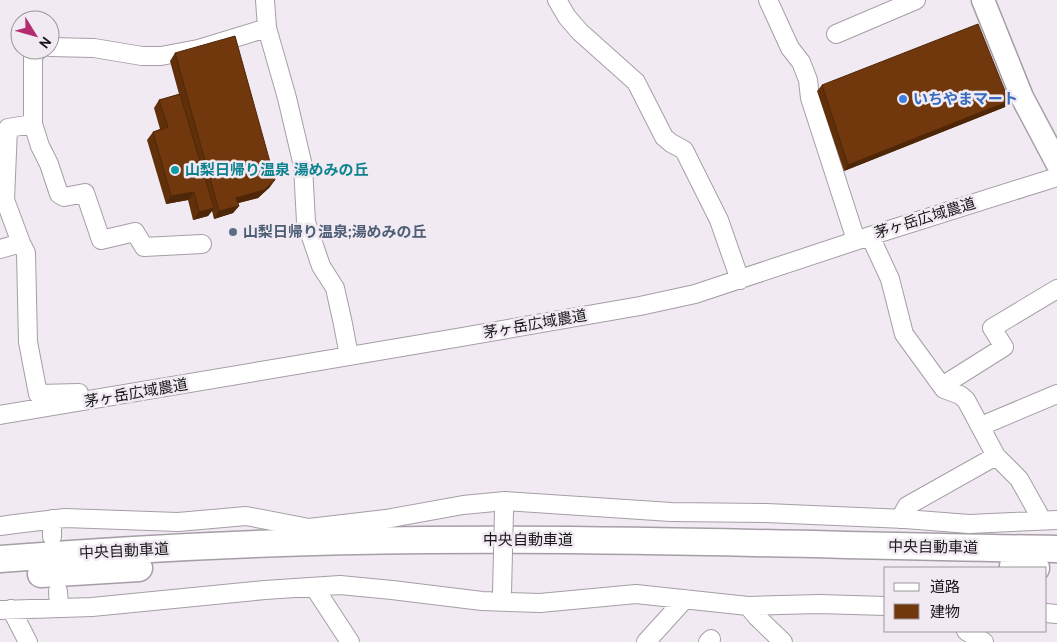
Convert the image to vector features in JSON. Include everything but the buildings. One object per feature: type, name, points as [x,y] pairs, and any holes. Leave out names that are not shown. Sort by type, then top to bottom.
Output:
[{"type":"highway","name":"中央自動車道","points":[[0,559],[87,552],[260,543],[425,540],[746,542],[1057,549]]},
{"type":"highway","points":[[948,548],[1057,542]]},
{"type":"highway","name":"中央自動車道","points":[[0,576],[259,561],[426,558],[583,558],[1025,567]]},
{"type":"main road","points":[[983,0],[1022,97],[1057,163]]},
{"type":"street","points":[[265,0],[268,28],[303,166],[306,222],[321,266],[335,288],[349,356]]},
{"type":"street","points":[[557,0],[567,17],[580,32],[636,82],[664,137],[684,150],[719,220],[740,280]]},
{"type":"street","points":[[768,0],[790,48],[801,62],[808,80],[810,98],[863,238],[890,279],[904,334],[944,389],[960,395],[966,400],[996,456],[1019,480],[1049,520]]},
{"type":"street","points":[[836,34],[884,7],[916,0]]},
{"type":"street","points":[[60,47],[94,48],[142,56],[160,56],[198,48],[268,28]]},
{"type":"street","points":[[33,60],[33,124],[40,146],[49,164],[59,194],[64,197],[85,193],[101,240],[135,232],[144,247],[202,244]]},
{"type":"street","points":[[33,124],[8,128],[5,200],[26,253],[28,342],[38,394],[94,392],[98,399]]},
{"type":"street","name":"茅ヶ岳広域農道","points":[[0,415],[640,306],[695,294],[863,238],[1057,177]]},
{"type":"street","points":[[0,249],[21,243]]},
{"type":"street","points":[[942,386],[1004,347],[992,328],[1057,289]]},
{"type":"street","points":[[981,426],[1057,394]]},
{"type":"street","points":[[900,519],[907,506],[996,456]]},
{"type":"street","points":[[0,526],[65,518],[178,522],[246,516],[309,528],[386,519],[463,505],[671,512],[766,513],[969,524],[1049,520]]},
{"type":"street","points":[[502,597],[504,506]]},
{"type":"street","points":[[52,520],[52,537]]},
{"type":"street","points":[[28,642],[5,610],[58,599],[92,607],[265,590],[340,585],[482,601],[502,597],[540,602],[636,594],[748,606],[819,604],[884,606]]},
{"type":"street","points":[[314,587],[350,642]]},
{"type":"street","points":[[646,642],[685,599]]},
{"type":"street","points":[[748,606],[783,642]]},
{"type":"street","points":[[968,632],[984,642]]},
{"type":"place","name":"いちやまマート","points":[[903,99]]},
{"type":"place","name":"山梨日帰り温泉 湯めみの丘","points":[[175,170]]},
{"type":"place","name":"山梨日帰り温泉;湯めみの丘","points":[[233,232]]}]
